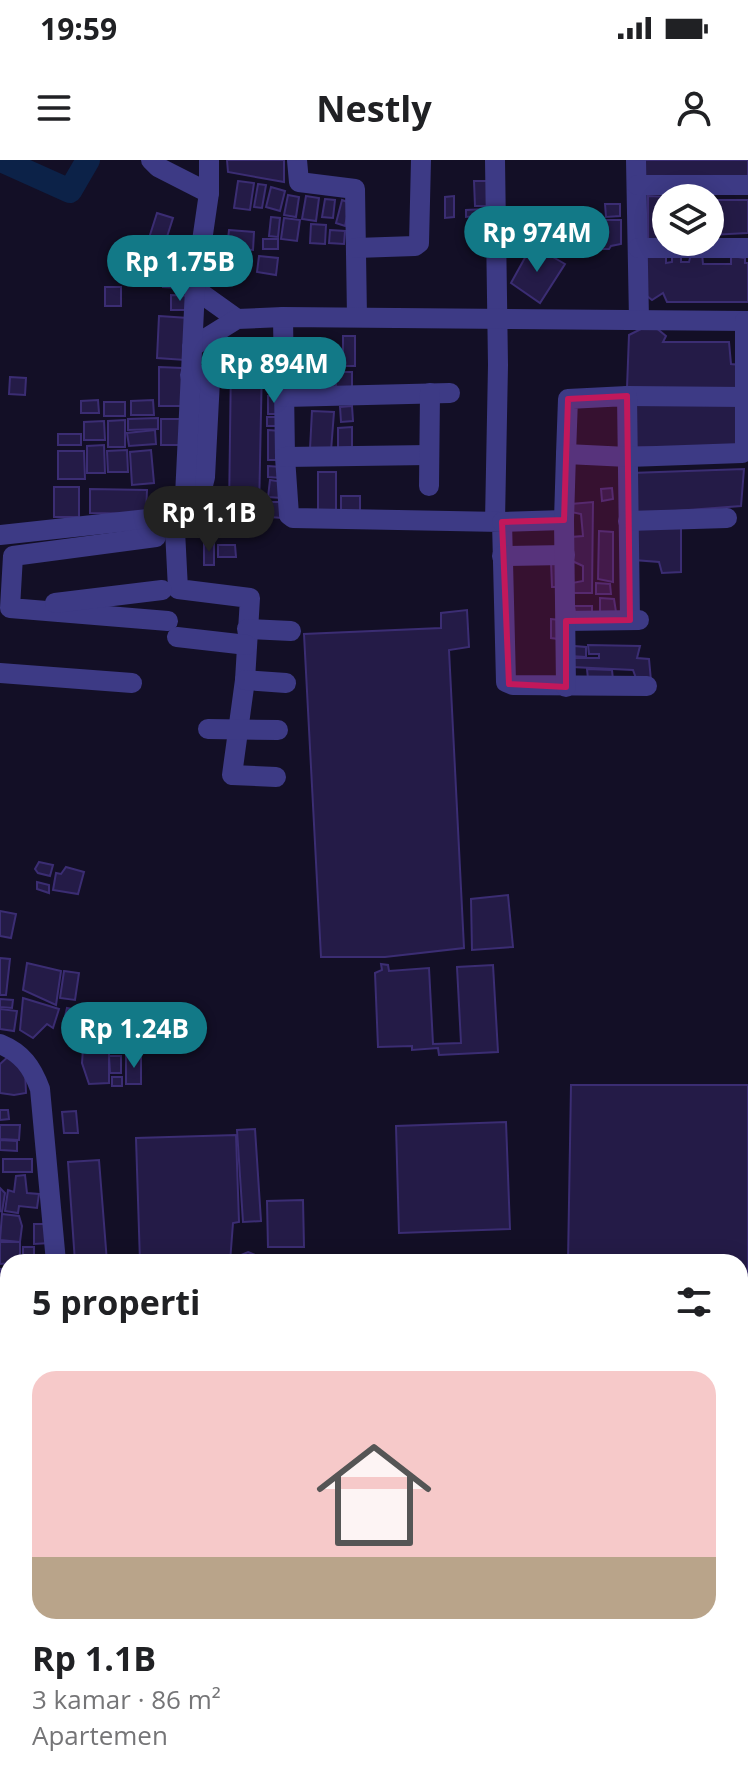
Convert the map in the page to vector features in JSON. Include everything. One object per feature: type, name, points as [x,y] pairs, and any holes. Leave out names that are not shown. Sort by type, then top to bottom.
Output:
[{"type":"street","points":[[151,160],[158,167],[209,193]]},
{"type":"street","points":[[209,160],[209,193],[195,289],[180,504],[178,589],[250,598],[245,680],[232,775],[276,777]]},
{"type":"street","points":[[297,160],[299,182],[355,189],[357,317]]},
{"type":"street","points":[[356,248],[415,246],[419,243],[421,160]]},
{"type":"street","points":[[495,160],[498,521],[506,682],[513,685],[566,687],[647,686]]},
{"type":"street","points":[[636,160],[639,320]]},
{"type":"street","points":[[637,185],[748,185]]},
{"type":"street","points":[[638,248],[748,248]]},
{"type":"street","points":[[195,289],[237,319]]},
{"type":"street","points":[[283,317],[287,511],[293,518],[564,520]]},
{"type":"street","points":[[192,347],[237,319],[357,317],[746,321],[745,448],[739,455],[628,457],[566,454]]},
{"type":"street","points":[[285,397],[440,393],[429,455],[429,486]]},
{"type":"street","points":[[566,621],[635,620],[628,521],[627,396]]},
{"type":"street","points":[[566,687],[564,520],[568,399],[745,397]]},
{"type":"street","points":[[285,457],[429,455]]},
{"type":"street","points":[[0,535],[166,517],[180,504]]},
{"type":"street","points":[[628,521],[727,518]]},
{"type":"street","points":[[5,608],[13,556],[156,537]]},
{"type":"street","points":[[502,556],[565,555]]},
{"type":"street","points":[[5,608],[162,590]]},
{"type":"street","points":[[5,608],[247,637],[291,631]]},
{"type":"street","points":[[0,673],[132,683]]},
{"type":"street","points":[[245,680],[286,683]]},
{"type":"street","points":[[208,729],[278,730]]},
{"type":"street","points":[[0,1044],[24,1058],[40,1089],[55,1254]]},
{"type":"highlighted area","points":[[627,396],[630,620],[566,621],[566,687],[509,684],[502,522],[564,520],[568,399]]},
{"type":"building","points":[[227,160],[284,160],[284,182],[228,172]]},
{"type":"building","points":[[642,160],[748,160],[748,178],[643,180]]},
{"type":"building","points":[[238,181],[254,183],[250,210],[234,208]]},
{"type":"building","points":[[474,181],[487,181],[487,206],[475,206]]},
{"type":"building","points":[[258,184],[266,185],[262,208],[254,207]]},
{"type":"building","points":[[271,187],[285,191],[280,211],[266,207]]},
{"type":"building","points":[[288,195],[299,197],[296,217],[284,215]]},
{"type":"building","points":[[306,196],[319,198],[316,221],[302,219]]},
{"type":"building","points":[[454,196],[454,217],[445,218],[445,197]]},
{"type":"building","points":[[648,196],[652,196],[652,243],[648,243]]},
{"type":"building","points":[[325,199],[335,200],[333,218],[322,217]]},
{"type":"building","points":[[342,200],[350,203],[345,226],[336,223]]},
{"type":"building","points":[[724,200],[748,200],[748,233],[724,234]]},
{"type":"building","points":[[605,204],[620,204],[620,216],[606,217]]},
{"type":"building","points":[[486,209],[488,232],[476,233],[475,216],[466,217],[466,210]]},
{"type":"building","points":[[157,213],[173,218],[165,243],[149,238]]},
{"type":"building","points":[[271,217],[280,218],[278,237],[269,236]]},
{"type":"building","points":[[284,218],[300,220],[297,241],[281,239]]},
{"type":"building","points":[[550,220],[557,221],[557,236],[550,237]]},
{"type":"building","points":[[591,220],[621,220],[621,244],[609,249],[595,249],[591,243]]},
{"type":"building","points":[[311,224],[326,225],[325,244],[310,243]]},
{"type":"building","points":[[229,230],[254,232],[253,250],[227,248]]},
{"type":"building","points":[[330,230],[345,231],[344,244],[329,243]]},
{"type":"building","points":[[263,239],[278,239],[278,249],[263,249]]},
{"type":"building","points":[[532,245],[565,264],[540,303],[511,283]]},
{"type":"building","points":[[220,252],[251,254],[249,272],[219,270]]},
{"type":"building","points":[[645,255],[666,256],[666,263],[672,262],[672,256],[681,256],[681,262],[689,262],[690,256],[702,256],[703,264],[731,264],[731,256],[745,258],[745,263],[748,263],[748,302],[667,302],[663,293],[652,300],[647,296]]},
{"type":"building","points":[[259,256],[278,258],[276,275],[257,272]]},
{"type":"building","points":[[165,265],[183,267],[181,288],[163,287]]},
{"type":"building","points":[[105,287],[121,287],[121,306],[105,306]]},
{"type":"building","points":[[171,295],[189,296],[188,310],[171,310]]},
{"type":"building","points":[[159,316],[188,318],[185,360],[157,358]]},
{"type":"building","points":[[655,327],[666,336],[663,342],[729,342],[731,364],[741,365],[740,388],[627,388],[629,335],[643,328]]},
{"type":"building","points":[[343,336],[355,336],[355,366],[343,366]]},
{"type":"building","points":[[310,344],[337,346],[336,361],[308,359]]},
{"type":"building","points":[[231,362],[262,363],[259,512],[229,512]]},
{"type":"building","points":[[332,363],[334,388],[317,389],[316,365]]},
{"type":"building","points":[[159,367],[182,368],[182,406],[159,406]]},
{"type":"building","points":[[336,372],[352,372],[352,388],[336,387]]},
{"type":"building","points":[[10,377],[26,378],[25,395],[9,394]]},
{"type":"building","points":[[268,396],[280,396],[279,414],[268,414]]},
{"type":"building","points":[[98,400],[99,413],[81,413],[81,401]]},
{"type":"building","points":[[153,400],[154,415],[131,415],[131,401]]},
{"type":"building","points":[[104,402],[125,402],[125,416],[104,416]]},
{"type":"building","points":[[633,403],[738,403],[740,449],[633,447]]},
{"type":"building","points":[[352,406],[353,421],[341,422],[340,407]]},
{"type":"building","points":[[312,411],[334,412],[331,451],[310,449]]},
{"type":"building","points":[[267,417],[279,417],[279,426],[267,426]]},
{"type":"building","points":[[158,418],[158,429],[128,430],[128,419]]},
{"type":"building","points":[[161,419],[182,419],[181,445],[161,445]]},
{"type":"building","points":[[125,420],[125,447],[108,447],[108,421]]},
{"type":"building","points":[[104,421],[105,440],[84,440],[84,422]]},
{"type":"building","points":[[352,427],[352,447],[338,448],[338,428]]},
{"type":"building","points":[[155,430],[156,444],[129,446],[127,433]]},
{"type":"building","points":[[268,430],[281,431],[280,460],[268,460]]},
{"type":"building","points":[[58,434],[81,434],[81,445],[58,445]]},
{"type":"building","points":[[104,445],[105,473],[87,473],[87,446]]},
{"type":"building","points":[[127,450],[128,472],[108,472],[107,451]]},
{"type":"building","points":[[151,450],[154,483],[132,485],[130,452]]},
{"type":"building","points":[[58,451],[84,451],[85,479],[58,479]]},
{"type":"building","points":[[268,466],[281,467],[281,478],[268,477]]},
{"type":"building","points":[[744,469],[741,506],[635,514],[631,473]]},
{"type":"building","points":[[318,472],[336,472],[336,513],[318,513]]},
{"type":"building","points":[[270,480],[283,482],[281,498],[268,497]]},
{"type":"building","points":[[54,487],[79,487],[79,517],[54,517]]},
{"type":"building","points":[[612,488],[613,499],[602,501],[601,489]]},
{"type":"building","points":[[90,489],[147,490],[146,514],[90,513]]},
{"type":"building","points":[[158,492],[177,492],[177,506],[158,506]]},
{"type":"building","points":[[341,496],[360,496],[360,513],[341,513]]},
{"type":"building","points":[[270,502],[282,502],[282,518],[270,517]]},
{"type":"building","points":[[593,502],[592,593],[571,593],[572,583],[583,581],[583,566],[570,560],[571,537],[583,536],[581,514],[571,512],[571,504]]},
{"type":"building","points":[[681,526],[681,572],[662,573],[659,562],[634,560],[635,528]]},
{"type":"building","points":[[599,531],[613,532],[613,582],[598,579]]},
{"type":"building","points":[[204,542],[214,542],[214,565],[204,565]]},
{"type":"building","points":[[218,545],[235,545],[236,557],[218,557]]},
{"type":"building","points":[[551,562],[560,562],[561,587],[552,587]]},
{"type":"building","points":[[596,583],[610,584],[611,594],[596,594]]},
{"type":"building","points":[[600,598],[614,599],[616,612],[600,614]]},
{"type":"building","points":[[574,606],[592,606],[592,614],[576,616]]},
{"type":"building","points":[[467,610],[469,647],[449,650],[464,948],[385,957],[321,957],[304,634],[441,628],[441,613]]},
{"type":"building","points":[[551,619],[560,620],[559,639],[551,638]]},
{"type":"building","points":[[588,645],[640,646],[637,658],[649,659],[651,681],[637,681],[633,670],[572,667],[572,658],[599,658],[599,654],[589,654]]},
{"type":"building","points":[[574,646],[586,647],[586,657],[570,656]]},
{"type":"building","points":[[587,669],[612,670],[613,680],[588,679]]},
{"type":"building","points":[[39,862],[53,865],[50,876],[38,873],[35,869]]},
{"type":"building","points":[[66,867],[84,872],[78,894],[53,890],[56,873],[61,874]]},
{"type":"building","points":[[37,882],[49,885],[49,893],[37,889]]},
{"type":"building","points":[[508,895],[513,947],[472,950],[471,899]]},
{"type":"building","points":[[0,911],[16,914],[11,938],[0,936]]},
{"type":"building","points":[[0,958],[10,959],[6,995],[0,995]]},
{"type":"building","points":[[27,963],[61,971],[56,1005],[23,990]]},
{"type":"building","points":[[381,964],[388,965],[389,971],[429,968],[433,1044],[461,1043],[457,967],[493,965],[498,1052],[439,1055],[438,1048],[412,1050],[412,1046],[378,1047],[375,973],[382,970]]},
{"type":"building","points":[[64,971],[79,973],[75,1000],[60,998]]},
{"type":"building","points":[[23,998],[59,1009],[53,1028],[47,1024],[33,1038],[20,1030]]},
{"type":"building","points":[[0,999],[13,1000],[12,1008],[0,1007]]},
{"type":"building","points":[[67,1008],[79,1010],[76,1027],[63,1025]]},
{"type":"building","points":[[0,1009],[17,1011],[14,1031],[0,1029]]},
{"type":"building","points":[[83,1049],[109,1050],[109,1083],[89,1084],[82,1063]]},
{"type":"building","points":[[11,1054],[25,1070],[26,1093],[0,1093],[0,1064]]},
{"type":"building","points":[[126,1055],[141,1055],[141,1084],[126,1084]]},
{"type":"building","points":[[109,1056],[121,1056],[121,1073],[110,1073]]},
{"type":"building","points":[[112,1077],[122,1077],[122,1086],[112,1086]]},
{"type":"building","points":[[571,1085],[748,1085],[748,1254],[568,1254]]},
{"type":"building","points":[[0,1110],[8,1110],[9,1119],[0,1120]]},
{"type":"building","points":[[76,1111],[78,1133],[64,1133],[62,1112]]},
{"type":"building","points":[[506,1122],[510,1229],[399,1233],[396,1126]]},
{"type":"building","points":[[0,1125],[20,1125],[19,1140],[0,1139]]},
{"type":"building","points":[[255,1129],[261,1221],[243,1222],[237,1130]]},
{"type":"building","points":[[236,1135],[239,1222],[233,1223],[231,1254],[140,1254],[136,1138]]},
{"type":"building","points":[[0,1140],[17,1141],[17,1151],[0,1150]]},
{"type":"building","points":[[3,1159],[32,1159],[32,1172],[3,1172]]},
{"type":"building","points":[[99,1160],[106,1254],[74,1254],[68,1162]]},
{"type":"building","points":[[25,1175],[27,1193],[39,1194],[37,1208],[19,1206],[18,1213],[5,1211],[8,1190],[14,1192],[16,1176]]},
{"type":"building","points":[[0,1188],[5,1193],[2,1212],[0,1211]]},
{"type":"building","points":[[303,1200],[304,1247],[268,1247],[267,1201]]},
{"type":"building","points":[[2,1214],[19,1216],[22,1226],[20,1242],[0,1240]]},
{"type":"building","points":[[34,1224],[50,1224],[50,1243],[34,1244]]},
{"type":"building","points":[[0,1242],[20,1242],[20,1254],[0,1254]]},
{"type":"building","points":[[23,1247],[34,1247],[34,1254],[23,1254]]},
{"type":"waterway","points":[[1,160],[70,191],[88,160]]}]
